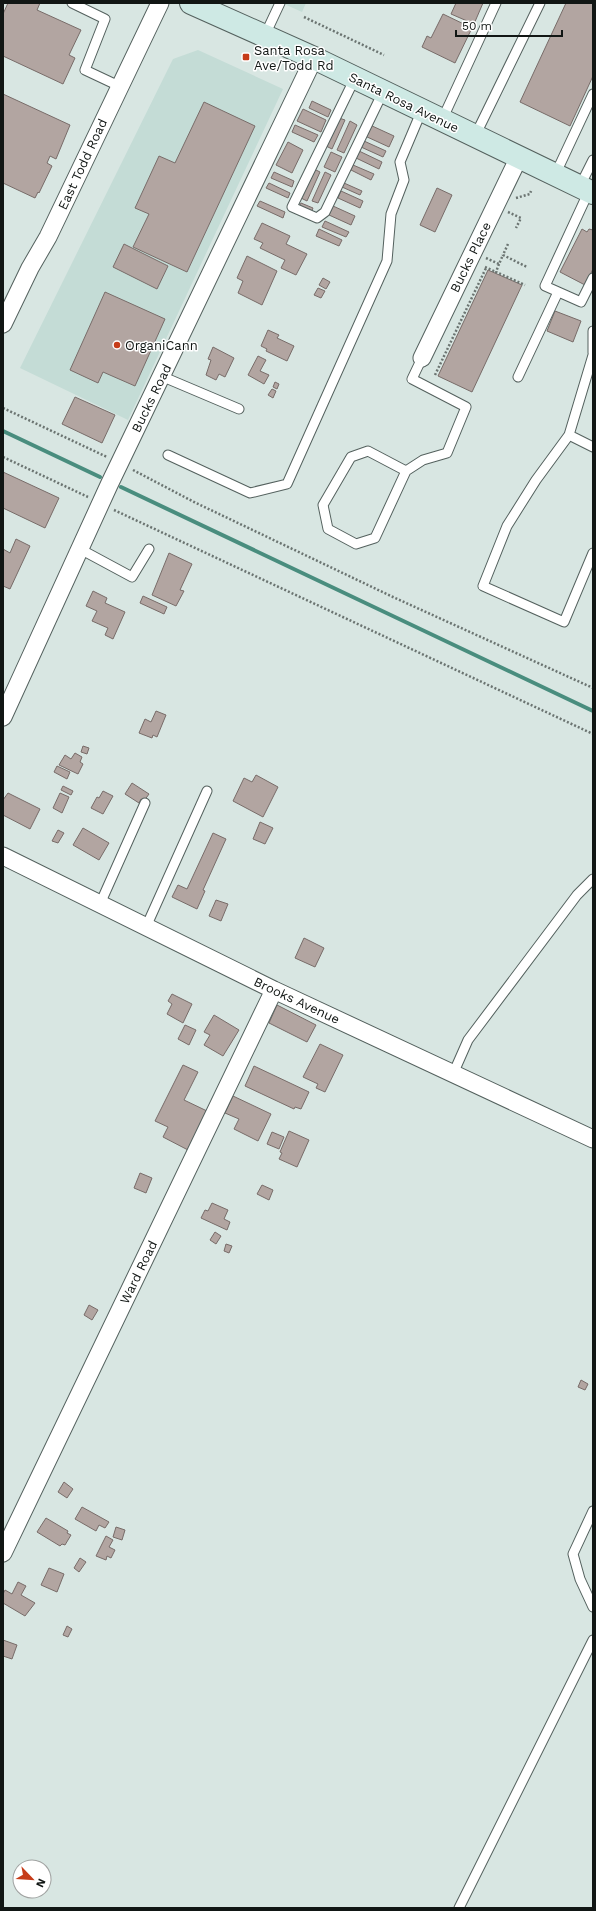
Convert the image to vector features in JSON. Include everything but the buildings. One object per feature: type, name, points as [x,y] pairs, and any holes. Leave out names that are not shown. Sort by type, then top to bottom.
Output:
[{"type":"main road","name":"Santa Rosa Avenue","points":[[191,3],[314,58],[587,190]]},
{"type":"street","name":"East Todd Road","points":[[3,324],[30,268],[48,237],[160,3]]},
{"type":"street","name":"Bucks Road","points":[[3,718],[119,463],[314,58]]},
{"type":"street","name":"Bucks Place","points":[[422,358],[519,157]]},
{"type":"street","name":"Brooks Avenue","points":[[3,856],[274,990],[593,1139]]},
{"type":"street","name":"Ward Road","points":[[3,1553],[274,990]]},
{"type":"lane","points":[[72,3],[105,19],[85,70],[119,86]]},
{"type":"lane","points":[[264,35],[280,3]]},
{"type":"lane","points":[[442,120],[496,3]]},
{"type":"lane","points":[[475,136],[540,3]]},
{"type":"lane","points":[[355,78],[292,207],[317,218],[326,212],[383,92]]},
{"type":"lane","points":[[555,175],[593,94]]},
{"type":"lane","points":[[168,454],[250,493],[287,484],[387,261],[391,214],[404,180],[400,162],[422,110]]},
{"type":"lane","points":[[593,160],[587,190],[545,286],[582,302],[593,278]]},
{"type":"lane","points":[[518,377],[558,292]]},
{"type":"lane","points":[[593,331],[593,354],[569,435],[536,480],[507,526],[483,586],[564,622],[593,553]]},
{"type":"lane","points":[[406,471],[368,451],[351,457],[323,505],[328,529],[356,544],[375,538],[406,471],[423,460],[447,453],[466,407],[412,379],[422,358]]},
{"type":"lane","points":[[161,376],[239,409]]},
{"type":"lane","points":[[569,435],[593,447]]},
{"type":"lane","points":[[80,549],[132,577],[150,549]]},
{"type":"lane","points":[[146,927],[207,791]]},
{"type":"lane","points":[[100,904],[145,803]]},
{"type":"lane","points":[[453,1074],[468,1040],[577,896],[593,879]]},
{"type":"lane","points":[[593,1511],[573,1554],[580,1579],[593,1607]]},
{"type":"lane","points":[[459,1908],[593,1640]]},
{"type":"path","points":[[304,17],[384,55]]},
{"type":"path","points":[[510,203],[515,199],[530,194],[531,192]]},
{"type":"path","points":[[508,207],[505,210],[521,218],[516,228]]},
{"type":"path","points":[[496,272],[508,244]]},
{"type":"path","points":[[503,255],[527,267]]},
{"type":"path","points":[[494,262],[499,264]]},
{"type":"path","points":[[480,265],[524,285]]},
{"type":"path","points":[[435,375],[486,268]]},
{"type":"path","points":[[3,408],[119,463],[194,502],[392,597],[593,688]]},
{"type":"path","points":[[3,457],[238,569],[593,734]]},
{"type":"shaded area","points":[[282,3],[306,3],[302,12]]},
{"type":"shaded area","points":[[198,50],[283,89],[128,420],[20,368],[173,59]]},
{"type":"waterway","points":[[3,431],[100,477]]},
{"type":"waterway","points":[[121,487],[593,711]]},
{"type":"place","name":"Santa Rosa Ave/Todd Rd","points":[[246,57]]},
{"type":"place","name":"OrganiCann","points":[[117,345]]}]
